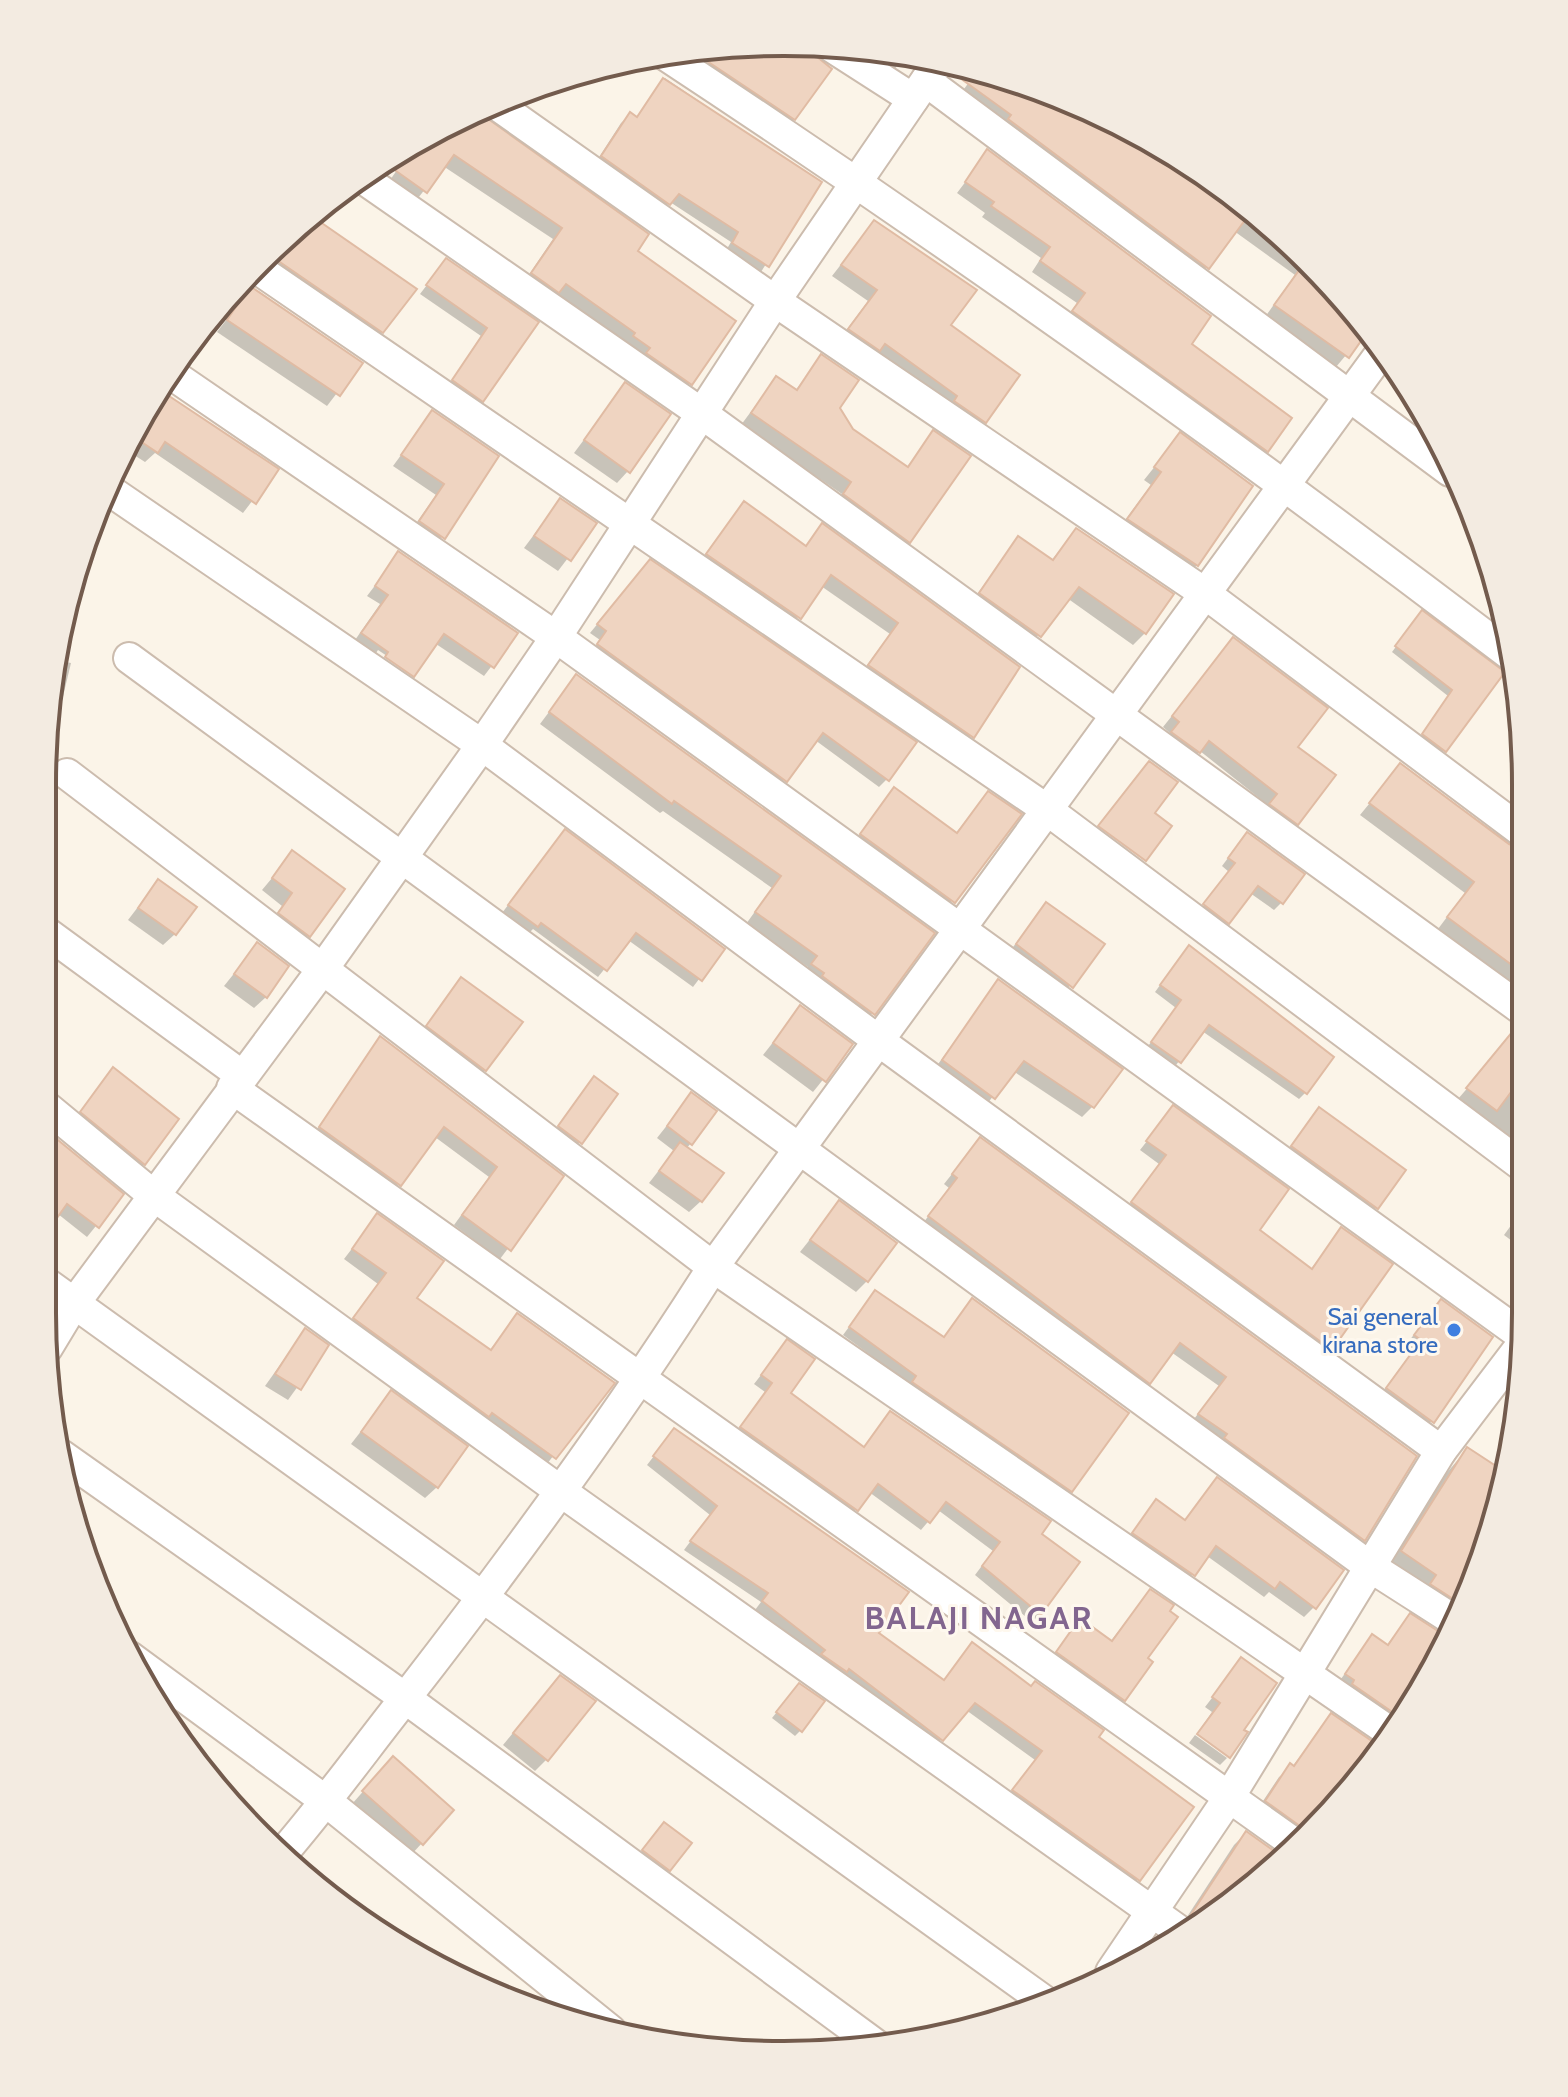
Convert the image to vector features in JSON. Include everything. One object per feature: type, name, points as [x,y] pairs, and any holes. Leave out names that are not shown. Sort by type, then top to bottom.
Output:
[{"type":"street","points":[[873,62],[926,80],[1436,460]]},
{"type":"street","points":[[679,64],[859,182],[1284,483],[1499,646]]},
{"type":"street","points":[[57,1332],[73,1305],[322,970],[482,745],[775,301],[926,80]]},
{"type":"street","points":[[506,111],[775,301],[1203,592],[1512,824]]},
{"type":"street","points":[[372,185],[701,413],[1512,1002]]},
{"type":"street","points":[[265,274],[1046,809],[1512,1158]]},
{"type":"street","points":[[289,1846],[327,1802],[482,1598],[642,1379],[713,1267],[1203,592],[1375,360]]},
{"type":"street","points":[[179,379],[556,637],[958,931],[1511,1328]]},
{"type":"street","points":[[116,495],[482,745],[879,1041],[1441,1451]]},
{"type":"street","points":[[129,658],[1369,1566],[1446,1615]]},
{"type":"street","points":[[67,774],[713,1267],[1302,1675],[1382,1727]]},
{"type":"street","points":[[56,940],[237,1082],[642,1379],[1287,1839]]},
{"type":"street","points":[[56,1115],[153,1195],[559,1490],[1173,1928]]},
{"type":"street","points":[[56,1291],[1036,1995]]},
{"type":"street","points":[[1120,1959],[1228,1799],[1441,1451],[1510,1360]]},
{"type":"street","points":[[72,1463],[405,1698],[864,2036]]},
{"type":"street","points":[[152,1673],[327,1802],[590,2014]]},
{"type":"building","points":[[818,57],[832,69],[795,120],[706,61]]},
{"type":"building","points":[[663,78],[822,182],[769,267],[732,243],[738,232],[679,194],[670,205],[601,156],[630,112],[637,117]]},
{"type":"building","points":[[960,78],[1063,111],[1106,131],[1188,179],[1245,221],[1209,269],[1008,119],[1011,115]]},
{"type":"building","points":[[488,119],[649,234],[638,251],[736,321],[692,385],[646,353],[650,348],[633,336],[635,333],[566,284],[559,293],[531,273],[562,228],[454,155],[427,193],[395,170]]},
{"type":"building","points":[[987,149],[1211,316],[1192,344],[1292,418],[1268,452],[1072,311],[1085,293],[1040,261],[1050,247],[991,206],[994,202],[965,182]]},
{"type":"building","points":[[874,220],[977,290],[951,325],[1020,375],[986,423],[954,401],[957,396],[885,344],[880,351],[848,329],[877,290],[841,265]]},
{"type":"building","points":[[321,223],[417,289],[383,333],[278,261]]},
{"type":"building","points":[[446,258],[539,322],[483,402],[452,380],[487,328],[426,285]]},
{"type":"building","points":[[1300,270],[1361,340],[1349,358],[1274,305]]},
{"type":"building","points":[[252,287],[363,363],[340,396],[227,320]]},
{"type":"building","points":[[821,354],[859,380],[840,408],[853,429],[908,467],[933,430],[971,456],[910,543],[843,494],[851,482],[751,413],[776,376],[797,390]]},
{"type":"building","points":[[625,382],[671,414],[630,473],[584,440]]},
{"type":"building","points":[[169,396],[279,469],[256,504],[165,442],[158,453],[142,442]]},
{"type":"building","points":[[432,410],[499,456],[445,539],[419,521],[444,484],[401,455]]},
{"type":"building","points":[[1180,432],[1253,486],[1198,566],[1127,519],[1161,472],[1154,467]]},
{"type":"building","points":[[560,498],[597,523],[571,561],[534,536]]},
{"type":"building","points":[[744,501],[806,546],[822,523],[1020,667],[974,738],[868,665],[898,623],[831,575],[801,619],[706,554]]},
{"type":"building","points":[[1076,528],[1174,594],[1146,634],[1079,587],[1041,637],[979,593],[1018,536],[1053,560]]},
{"type":"building","points":[[398,551],[518,633],[494,668],[444,634],[414,677],[385,657],[388,652],[361,633],[388,595],[375,586]]},
{"type":"building","points":[[650,559],[917,742],[889,781],[823,733],[787,782],[597,644],[606,631],[597,624]]},
{"type":"building","points":[[1422,610],[1503,670],[1503,674],[1446,752],[1422,734],[1452,690],[1395,646]]},
{"type":"building","points":[[1233,637],[1328,708],[1298,747],[1336,775],[1298,825],[1269,804],[1277,794],[1209,741],[1200,753],[1171,732],[1179,722],[1172,716]]},
{"type":"building","points":[[576,674],[935,933],[875,1015],[822,976],[824,973],[811,964],[817,956],[755,912],[781,876],[674,801],[672,804],[549,712]]},
{"type":"building","points":[[1149,761],[1178,782],[1155,813],[1172,826],[1146,861],[1098,826]]},
{"type":"building","points":[[1400,763],[1512,845],[1512,965],[1447,917],[1474,882],[1369,803]]},
{"type":"building","points":[[894,787],[957,833],[988,791],[1022,814],[955,903],[860,834]]},
{"type":"building","points":[[565,829],[725,949],[702,981],[636,933],[607,971],[541,923],[538,927],[508,905]]},
{"type":"building","points":[[1247,832],[1305,874],[1283,904],[1258,886],[1229,924],[1203,904],[1235,863],[1228,858]]},
{"type":"building","points":[[292,850],[345,889],[310,937],[278,913],[292,893],[272,878]]},
{"type":"building","points":[[158,879],[197,907],[176,935],[138,908]]},
{"type":"building","points":[[1046,902],[1105,944],[1073,988],[1016,944]]},
{"type":"building","points":[[257,942],[289,966],[267,998],[234,974]]},
{"type":"building","points":[[1189,945],[1334,1057],[1307,1094],[1209,1025],[1181,1063],[1151,1042],[1181,1000],[1160,985]]},
{"type":"building","points":[[461,977],[523,1022],[486,1071],[426,1026]]},
{"type":"building","points":[[998,979],[1123,1069],[1094,1108],[1024,1061],[995,1099],[942,1060]]},
{"type":"building","points":[[800,1005],[853,1044],[826,1082],[773,1043]]},
{"type":"building","points":[[1512,1032],[1512,1091],[1497,1111],[1466,1088]]},
{"type":"building","points":[[380,1036],[564,1176],[511,1251],[462,1215],[497,1167],[444,1127],[401,1186],[319,1127]]},
{"type":"building","points":[[113,1067],[179,1119],[145,1165],[80,1112]]},
{"type":"building","points":[[594,1076],[618,1094],[582,1144],[558,1126]]},
{"type":"building","points":[[691,1092],[717,1111],[692,1145],[667,1126]]},
{"type":"building","points":[[1173,1105],[1289,1189],[1260,1230],[1312,1269],[1341,1227],[1393,1264],[1332,1350],[1131,1202],[1166,1155],[1146,1141]]},
{"type":"building","points":[[1319,1107],[1406,1170],[1378,1209],[1291,1146]]},
{"type":"building","points":[[980,1137],[1417,1456],[1365,1541],[1224,1438],[1227,1434],[1198,1414],[1226,1377],[1180,1343],[1150,1384],[928,1216],[957,1178],[952,1174]]},
{"type":"building","points":[[56,1138],[124,1194],[99,1228],[67,1204],[56,1219]]},
{"type":"building","points":[[680,1142],[724,1173],[702,1202],[659,1171]]},
{"type":"building","points":[[839,1200],[897,1243],[868,1282],[810,1240]]},
{"type":"building","points":[[377,1213],[444,1261],[417,1298],[491,1350],[517,1313],[615,1383],[556,1459],[492,1413],[489,1417],[353,1318],[386,1273],[352,1249]]},
{"type":"building","points":[[875,1290],[944,1337],[972,1298],[1129,1413],[1072,1492],[912,1382],[916,1376],[849,1327]]},
{"type":"building","points":[[1441,1299],[1493,1337],[1434,1423],[1386,1388],[1421,1340],[1414,1335]]},
{"type":"building","points":[[305,1328],[329,1345],[301,1390],[275,1374]]},
{"type":"building","points":[[787,1339],[815,1359],[791,1393],[864,1447],[890,1411],[1051,1521],[1042,1534],[1080,1562],[1041,1615],[982,1566],[1000,1542],[946,1502],[930,1523],[878,1484],[858,1511],[740,1427],[772,1383],[761,1375]]},
{"type":"building","points":[[391,1390],[468,1446],[438,1488],[361,1432]]},
{"type":"building","points":[[674,1428],[909,1592],[879,1633],[944,1680],[972,1642],[1031,1686],[1035,1681],[1104,1730],[1099,1737],[1194,1807],[1140,1881],[1012,1790],[1042,1751],[975,1703],[943,1741],[849,1669],[847,1672],[821,1654],[825,1650],[762,1601],[768,1593],[690,1541],[717,1506],[653,1456]]},
{"type":"building","points":[[1467,1447],[1495,1466],[1473,1547],[1454,1599],[1430,1584],[1436,1575],[1401,1551]]},
{"type":"building","points":[[1217,1477],[1344,1570],[1316,1609],[1280,1582],[1275,1589],[1216,1546],[1195,1576],[1132,1533],[1156,1499],[1185,1520]]},
{"type":"building","points":[[1150,1589],[1174,1605],[1170,1611],[1178,1617],[1148,1658],[1153,1662],[1125,1701],[1056,1652],[1080,1618],[1112,1641]]},
{"type":"building","points":[[1410,1613],[1439,1631],[1392,1712],[1352,1684],[1354,1680],[1345,1674],[1372,1634],[1388,1645]]},
{"type":"building","points":[[1241,1657],[1277,1683],[1244,1730],[1248,1732],[1230,1758],[1197,1734],[1220,1703],[1212,1697]]},
{"type":"building","points":[[560,1675],[596,1701],[548,1761],[513,1733]]},
{"type":"building","points":[[799,1683],[825,1701],[802,1732],[776,1712]]},
{"type":"building","points":[[1331,1713],[1372,1741],[1300,1826],[1265,1801],[1290,1763],[1294,1766]]},
{"type":"building","points":[[393,1756],[454,1810],[423,1845],[362,1791]]},
{"type":"building","points":[[664,1822],[692,1843],[670,1871],[642,1850]]},
{"type":"building","points":[[1246,1831],[1274,1851],[1227,1891],[1190,1916]]},
{"type":"place","name":"Sai general kirana store","points":[[1454,1330]]},
{"type":"district","name":"BALAJI NAGAR","points":[[979,1617]]}]
